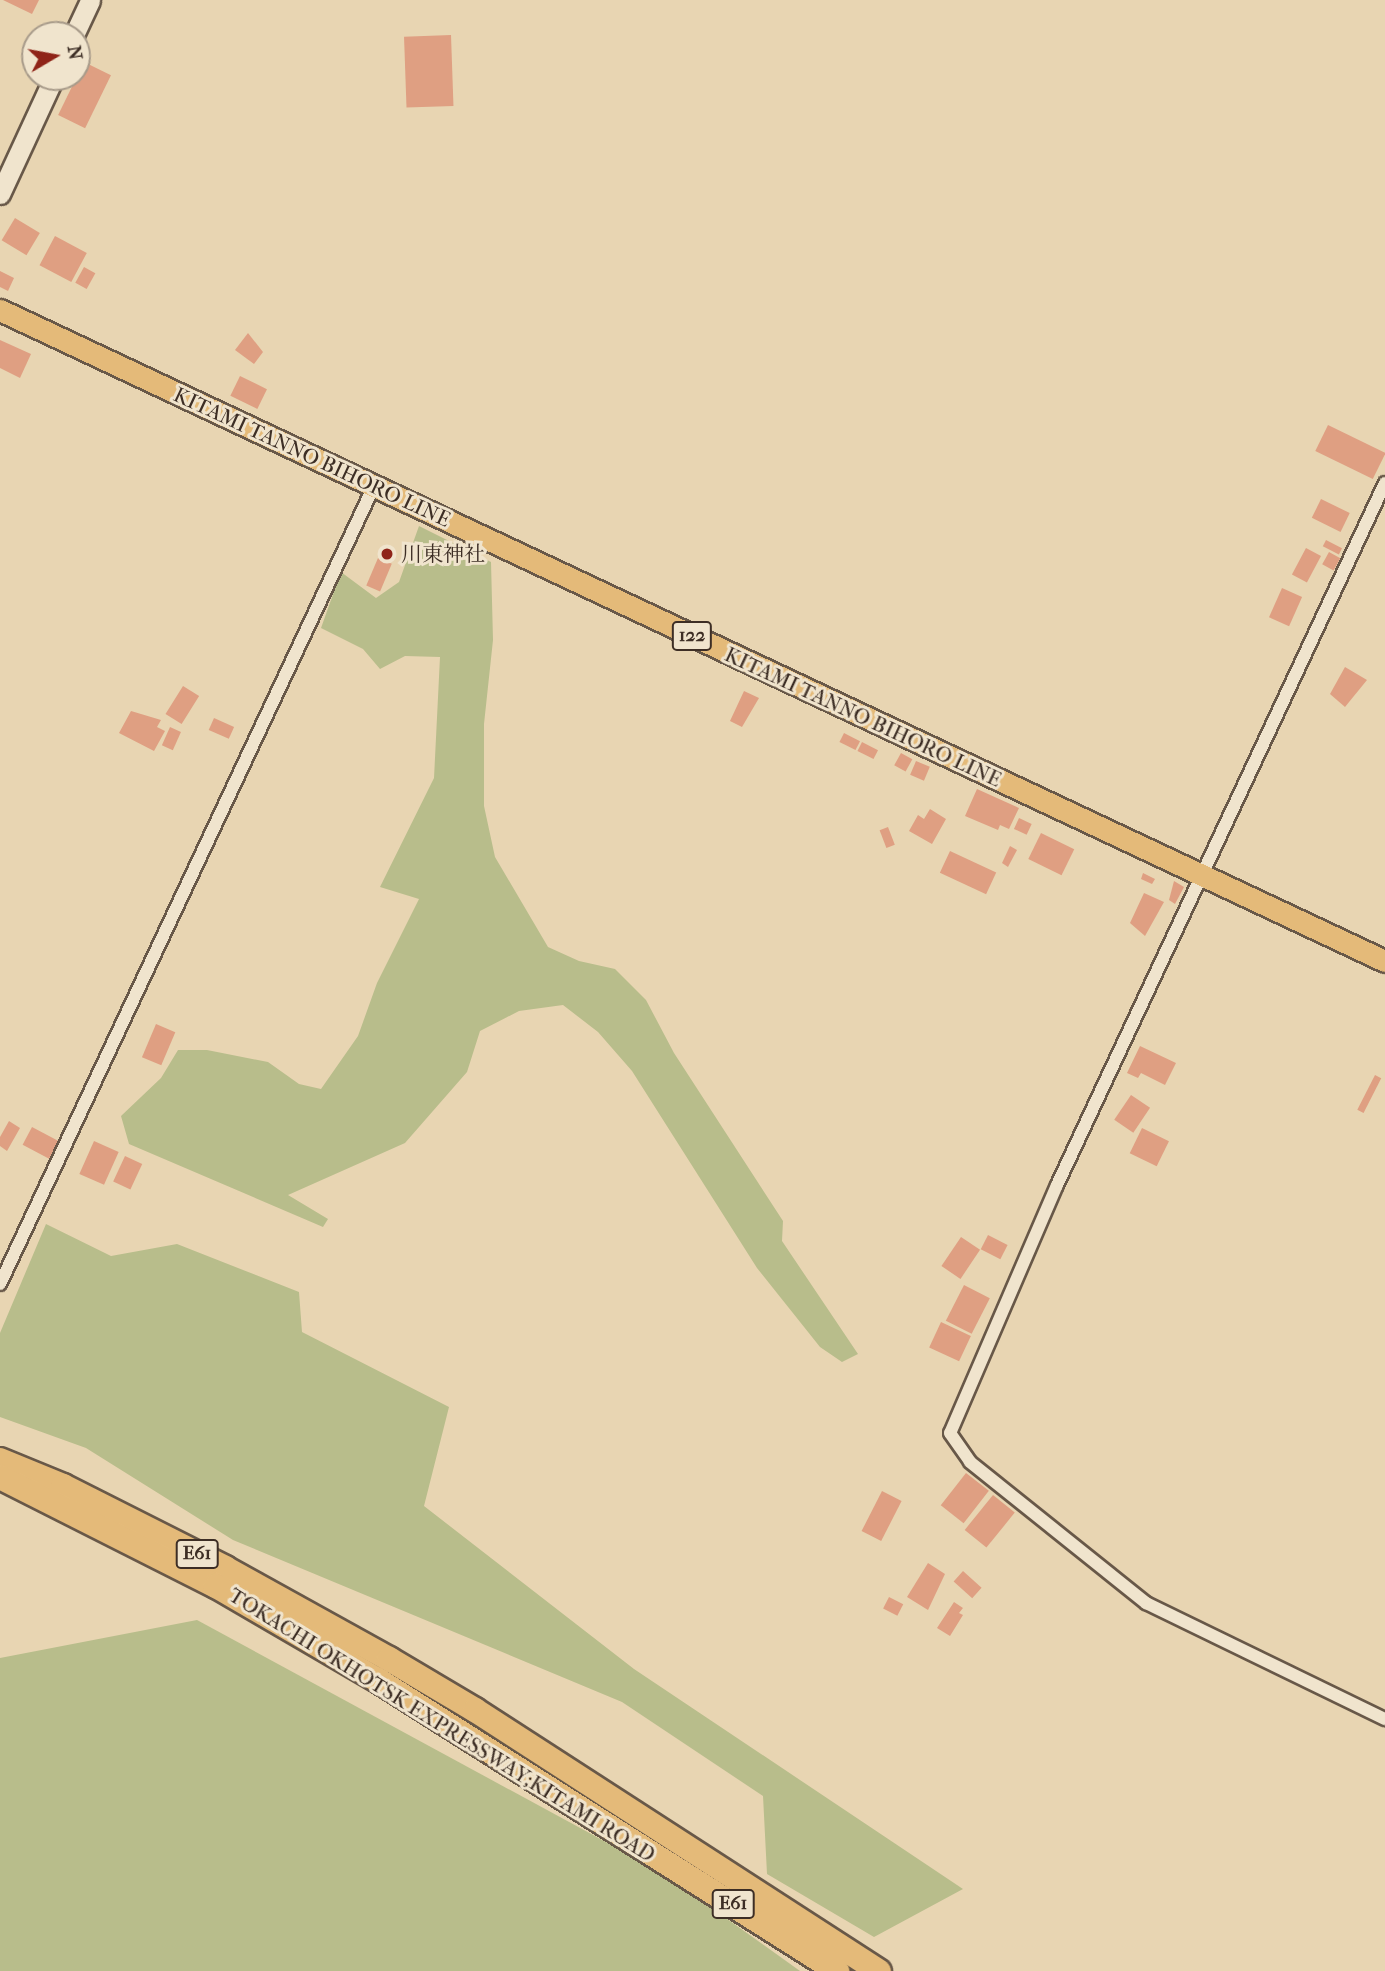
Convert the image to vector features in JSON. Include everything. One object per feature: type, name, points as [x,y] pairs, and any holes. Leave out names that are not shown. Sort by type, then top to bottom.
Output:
[{"type":"highway","name":"TOKACHI OKHOTSK EXPRESSWAY;KITAMI ROAD","points":[[0,1460],[63,1486],[225,1568],[382,1669],[462,1734],[837,1971]]},
{"type":"highway","name":"TOKACHI OKHOTSK EXPRESSWAY;KITAMI ROAD","points":[[0,1477],[382,1669],[475,1710],[876,1969]]},
{"type":"main road","points":[[80,21],[90,0]]},
{"type":"main road","points":[[0,194],[48,91]]},
{"type":"main road","name":"KITAMI TANNO BIHORO LINE","points":[[0,310],[1385,961]]},
{"type":"street","points":[[1385,483],[1205,877],[1057,1185],[950,1433],[971,1462],[1146,1603],[1385,1719]]},
{"type":"street","points":[[0,1284],[374,486]]},
{"type":"green space","points":[[419,526],[491,562],[493,640],[484,724],[484,806],[495,857],[548,947],[579,961],[615,969],[646,1000],[674,1053],[783,1221],[782,1241],[858,1354],[842,1362],[820,1347],[757,1268],[632,1071],[598,1032],[563,1005],[519,1011],[480,1031],[467,1072],[405,1143],[288,1195],[328,1219],[323,1227],[129,1144],[121,1116],[161,1078],[178,1050],[207,1050],[268,1062],[299,1084],[321,1089],[358,1036],[377,983],[419,899],[380,887],[434,778],[440,657],[405,656],[380,669],[363,649],[321,628],[341,572],[376,598],[399,582]]},
{"type":"green space","points":[[46,1224],[111,1256],[177,1244],[299,1292],[302,1332],[449,1407],[424,1506],[634,1669],[963,1889],[874,1937],[767,1874],[763,1796],[622,1702],[233,1540],[86,1448],[0,1417],[0,1333]]},
{"type":"green space","points":[[197,1620],[663,1873],[800,1971],[0,1971],[0,1658]]},
{"type":"building","points":[[3,0],[39,0],[32,14]]},
{"type":"building","points":[[451,35],[453,106],[407,108],[404,37]]},
{"type":"building","points":[[91,65],[111,75],[85,128],[58,115],[70,91],[91,91]]},
{"type":"building","points":[[15,218],[40,233],[26,255],[2,240]]},
{"type":"building","points":[[55,236],[87,253],[71,282],[40,265]]},
{"type":"building","points":[[84,267],[95,273],[87,289],[75,283]]},
{"type":"building","points":[[0,271],[14,278],[8,291],[0,287]]},
{"type":"building","points":[[248,333],[263,352],[254,364],[235,350]]},
{"type":"building","points":[[0,340],[31,354],[20,378],[0,368]]},
{"type":"building","points":[[240,376],[267,389],[257,409],[230,396]]},
{"type":"building","points":[[1328,425],[1385,453],[1373,479],[1315,451]]},
{"type":"building","points":[[1321,499],[1350,513],[1341,532],[1312,518]]},
{"type":"building","points":[[1326,540],[1342,548],[1339,554],[1323,546]]},
{"type":"building","points":[[1306,548],[1321,556],[1307,582],[1292,574]]},
{"type":"building","points":[[1329,552],[1340,558],[1334,571],[1322,564]]},
{"type":"building","points":[[378,558],[392,564],[380,591],[366,586]]},
{"type":"building","points":[[1282,588],[1302,597],[1289,626],[1269,617]]},
{"type":"building","points":[[1345,667],[1367,680],[1345,707],[1330,694]]},
{"type":"building","points":[[183,686],[199,696],[182,724],[166,714]]},
{"type":"building","points":[[744,691],[759,698],[742,727],[730,721]]},
{"type":"building","points":[[131,711],[161,720],[157,727],[165,731],[154,751],[119,733]]},
{"type":"building","points":[[214,718],[234,727],[229,739],[209,730]]},
{"type":"building","points":[[170,727],[181,732],[173,750],[162,745]]},
{"type":"building","points":[[844,733],[860,741],[855,750],[839,742]]},
{"type":"building","points":[[862,742],[878,750],[873,759],[857,751]]},
{"type":"building","points":[[901,753],[912,759],[906,772],[894,765]]},
{"type":"building","points":[[916,761],[930,767],[924,781],[910,775]]},
{"type":"building","points":[[977,789],[1019,808],[1009,829],[1000,825],[998,830],[965,816]]},
{"type":"building","points":[[930,809],[946,819],[932,844],[909,831],[918,815],[924,819]]},
{"type":"building","points":[[1019,818],[1032,824],[1027,835],[1014,829]]},
{"type":"building","points":[[888,827],[895,845],[886,848],[880,830]]},
{"type":"building","points":[[1041,833],[1074,849],[1062,875],[1028,859]]},
{"type":"building","points":[[1010,846],[1017,850],[1008,867],[1002,863]]},
{"type":"building","points":[[950,851],[996,873],[986,894],[940,873]]},
{"type":"building","points":[[1143,873],[1155,879],[1152,884],[1141,879]]},
{"type":"building","points":[[1174,881],[1184,887],[1175,904],[1169,900]]},
{"type":"building","points":[[1144,893],[1164,902],[1145,936],[1130,923]]},
{"type":"building","points":[[156,1024],[175,1032],[161,1065],[142,1057]]},
{"type":"building","points":[[1140,1046],[1176,1063],[1165,1085],[1141,1073],[1138,1078],[1127,1073]]},
{"type":"building","points":[[1375,1075],[1381,1078],[1364,1113],[1357,1110]]},
{"type":"building","points":[[1131,1095],[1150,1108],[1133,1133],[1114,1120]]},
{"type":"building","points":[[9,1121],[20,1128],[7,1151],[0,1146],[0,1137]]},
{"type":"building","points":[[32,1127],[58,1141],[49,1159],[23,1145]]},
{"type":"building","points":[[1142,1128],[1169,1141],[1157,1166],[1130,1153]]},
{"type":"building","points":[[94,1141],[119,1152],[104,1185],[79,1174]]},
{"type":"building","points":[[125,1156],[142,1164],[130,1189],[113,1181]]},
{"type":"building","points":[[988,1235],[1008,1245],[1000,1259],[981,1249]]},
{"type":"building","points":[[961,1237],[980,1250],[960,1279],[941,1266]]},
{"type":"building","points":[[964,1285],[990,1298],[972,1334],[946,1321]]},
{"type":"building","points":[[941,1322],[971,1336],[959,1361],[929,1347]]},
{"type":"building","points":[[966,1473],[989,1491],[964,1523],[941,1505]]},
{"type":"building","points":[[882,1491],[902,1501],[881,1541],[862,1531]]},
{"type":"building","points":[[993,1495],[1015,1513],[986,1548],[965,1530]]},
{"type":"building","points":[[928,1563],[945,1574],[928,1610],[907,1597]]},
{"type":"building","points":[[963,1571],[982,1588],[972,1598],[954,1581]]},
{"type":"building","points":[[889,1597],[903,1604],[897,1616],[883,1609]]},
{"type":"building","points":[[954,1602],[963,1608],[959,1613],[963,1615],[950,1636],[937,1628]]},
{"type":"place","name":"川東神社","points":[[387,554]]}]
